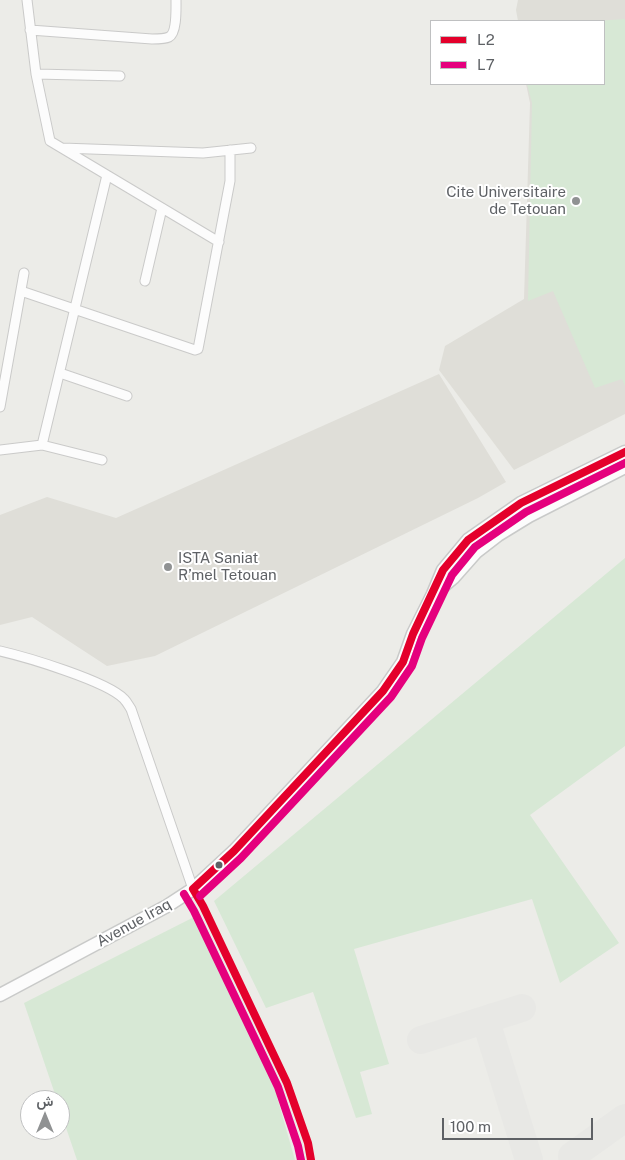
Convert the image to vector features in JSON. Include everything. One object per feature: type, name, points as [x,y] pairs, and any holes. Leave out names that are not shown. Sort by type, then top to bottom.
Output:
[{"type":"street","points":[[27,0],[36,74],[50,141],[219,242]]},
{"type":"street","points":[[30,30],[152,39],[169,37],[174,29],[176,0]]},
{"type":"street","points":[[36,74],[120,76]]},
{"type":"street","points":[[61,148],[203,153],[251,148]]},
{"type":"street","points":[[21,291],[198,350],[230,181],[230,150]]},
{"type":"street","points":[[42,445],[108,175]]},
{"type":"street","points":[[145,281],[162,208]]},
{"type":"street","points":[[0,408],[24,273]]},
{"type":"street","points":[[60,373],[127,396]]},
{"type":"street","points":[[0,450],[42,445],[102,460]]},
{"type":"street","name":"Avenue Iraq","points":[[0,995],[168,906],[193,889],[234,851],[383,691],[403,662],[413,634],[443,570],[460,548],[478,531],[521,503],[625,452]]},
{"type":"street","name":"Avenue Iraq","points":[[433,594],[454,578],[476,552],[498,534],[625,467]]},
{"type":"street","points":[[0,651],[30,659],[79,677],[109,689],[124,699],[131,709],[193,889]]},
{"type":"shaded area","name":"Cite Universitaire de Tetouan","points":[[518,0],[625,0],[625,414],[514,470],[439,370],[445,346],[524,299],[530,103],[526,85],[605,85],[605,20],[518,20],[516,10]]},
{"type":"shaded area","name":"ISTA Saniat R’mel Tetouan","points":[[439,374],[506,482],[478,498],[155,656],[107,666],[32,617],[0,625],[0,515],[47,497],[116,518]]},
{"type":"green space","points":[[625,19],[625,386],[622,379],[595,388],[553,291],[528,301],[532,103],[527,85],[605,85],[605,20]]},
{"type":"green space","points":[[625,558],[625,746],[530,815],[619,943],[560,983],[532,899],[354,949],[389,1064],[360,1072],[372,1114],[356,1118],[313,992],[266,1008],[214,901]]},
{"type":"green space","points":[[200,914],[281,1088],[277,1097],[295,1160],[77,1160],[70,1139],[70,1090],[54,1090],[24,1003]]},
{"type":"taxiway","points":[[421,1040],[522,1008]]},
{"type":"taxiway","points":[[493,1017],[489,1023],[489,1031],[529,1160]]},
{"type":"taxiway","points":[[572,1156],[625,1118]]},
{"type":"transit line","name":"L2","points":[[193,889],[234,851],[383,691],[403,662],[413,634],[443,570],[468,540],[521,503],[625,452]]},
{"type":"transit line","name":"L7","points":[[200,896],[241,858],[391,697],[412,666],[422,638],[452,575],[475,547],[526,512],[625,463]]},
{"type":"transit line","name":"L2","points":[[193,889],[203,906],[287,1083],[308,1143],[311,1160]]},
{"type":"transit line","name":"L7","points":[[184,894],[194,911],[278,1087],[301,1160]]},
{"type":"place","name":"Cite Universitaire de Tetouan","points":[[576,201]]},
{"type":"place","name":"ISTA Saniat R’mel Tetouan","points":[[168,567]]}]
